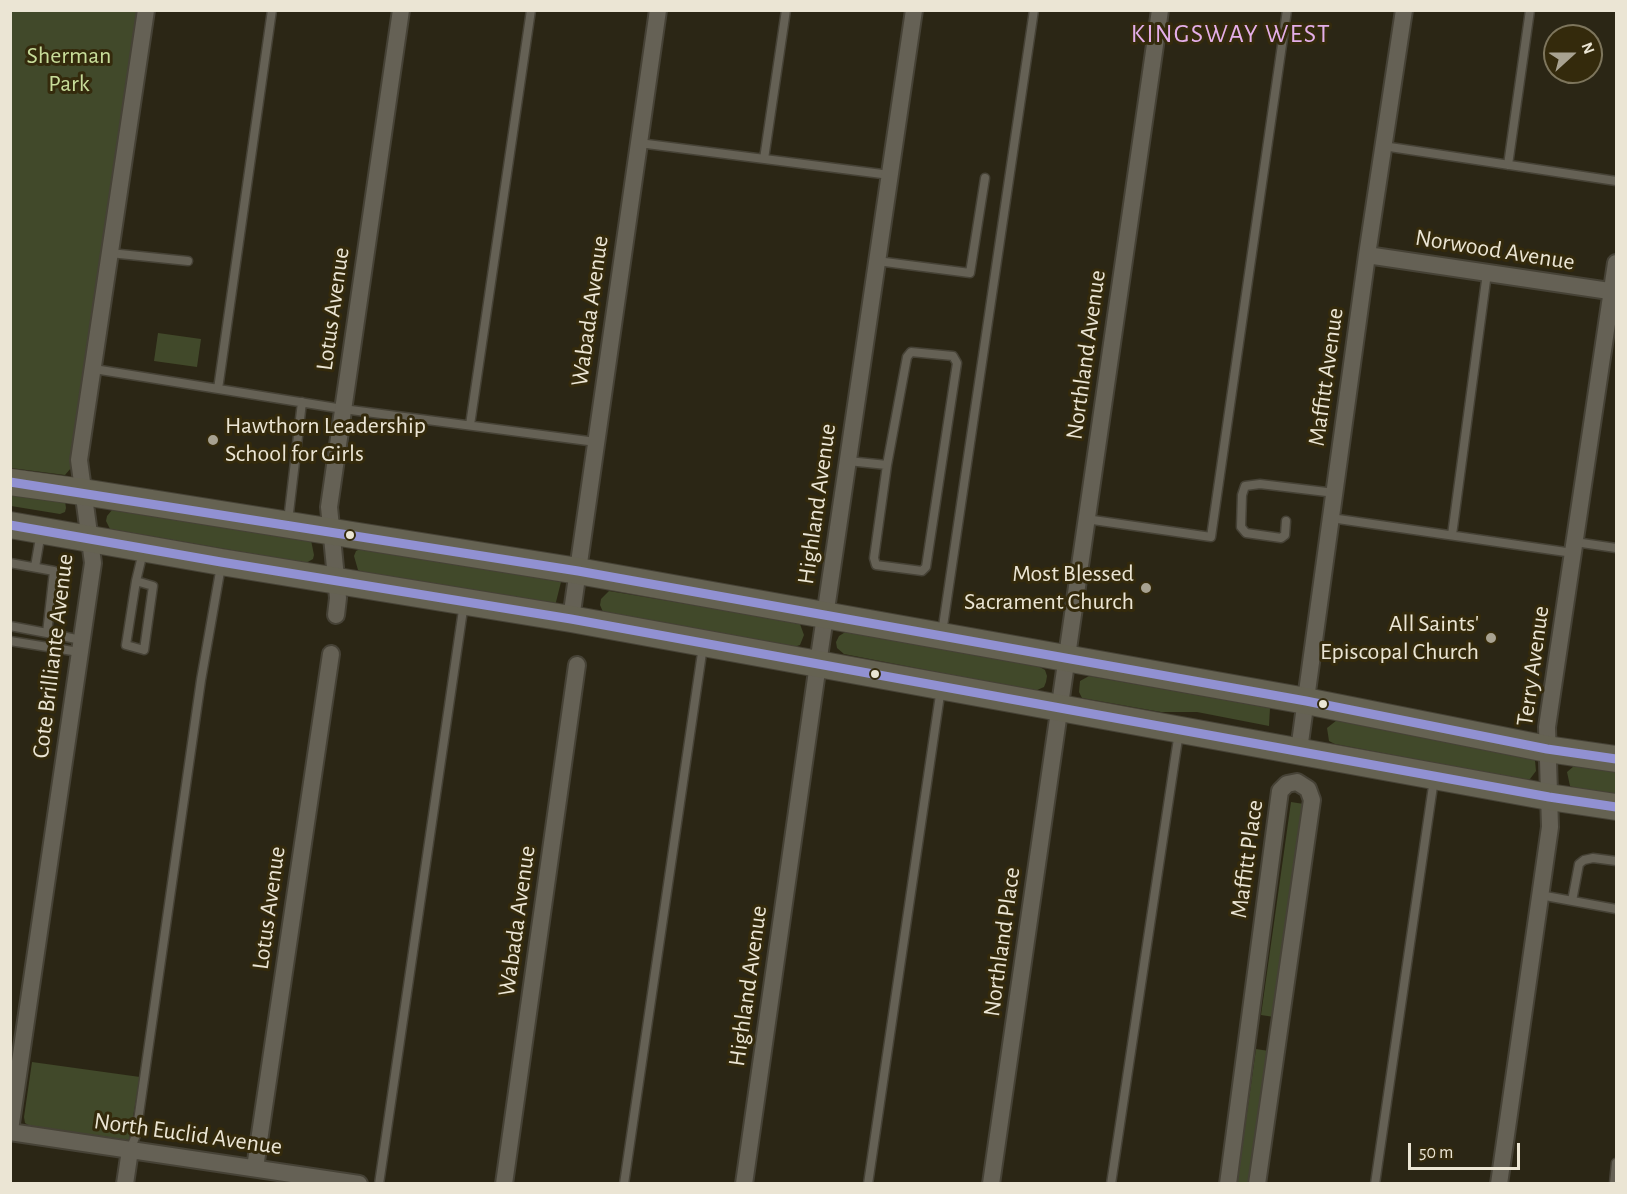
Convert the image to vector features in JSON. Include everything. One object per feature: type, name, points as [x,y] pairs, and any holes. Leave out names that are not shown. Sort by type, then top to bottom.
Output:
[{"type":"main road","points":[[10,482],[578,571],[1306,701],[1547,749],[1617,759]]},
{"type":"main road","points":[[10,525],[221,562],[464,600],[1617,807]]},
{"type":"street","name":"Cote Brilliante Avenue","points":[[10,1131],[93,563],[79,460],[146,10]]},
{"type":"street","name":"Lotus Avenue","points":[[336,615],[338,598],[328,507],[400,10]]},
{"type":"street","name":"Wabada Avenue","points":[[571,619],[658,10]]},
{"type":"street","name":"Highland Avenue","points":[[744,1184],[914,10]]},
{"type":"street","name":"Northland Avenue","points":[[1059,706],[1160,10]]},
{"type":"street","name":"Maffitt Avenue","points":[[1299,750],[1367,255],[1404,10]]},
{"type":"street","name":"Norwood Avenue","points":[[1367,255],[1614,292]]},
{"type":"street","name":"Terry Avenue","points":[[1499,1184],[1550,827],[1547,727],[1617,263]]},
{"type":"street","name":"Lotus Avenue","points":[[255,1168],[331,654]]},
{"type":"street","name":"Wabada Avenue","points":[[504,1184],[578,665]]},
{"type":"street","name":"Northland Place","points":[[991,1184],[1059,706]]},
{"type":"street","name":"Maffitt Place","points":[[1228,1184],[1280,791],[1287,784],[1297,782],[1308,789],[1312,800],[1257,1184]]},
{"type":"street","name":"North Euclid Avenue","points":[[10,1131],[255,1168],[288,1178],[359,1184]]},
{"type":"street","points":[[125,1184],[130,1150]]},
{"type":"lane","points":[[218,389],[272,10]]},
{"type":"lane","points":[[470,425],[531,10]]},
{"type":"lane","points":[[764,159],[786,10]]},
{"type":"lane","points":[[942,636],[1034,10]]},
{"type":"lane","points":[[1086,519],[1211,537],[1287,10]]},
{"type":"lane","points":[[1508,165],[1530,10]]},
{"type":"lane","points":[[639,142],[890,176]]},
{"type":"lane","points":[[1383,146],[1617,182]]},
{"type":"lane","points":[[877,261],[970,273],[985,177]]},
{"type":"lane","points":[[110,253],[188,261]]},
{"type":"lane","points":[[1452,535],[1488,273]]},
{"type":"lane","points":[[911,352],[953,356],[957,363],[926,567],[922,571],[876,565],[874,558],[887,465],[907,357],[911,352]]},
{"type":"lane","points":[[93,369],[343,409],[596,442]]},
{"type":"lane","points":[[287,524],[302,402]]},
{"type":"lane","points":[[848,461],[887,465]]},
{"type":"lane","points":[[1286,521],[1285,535],[1281,538],[1246,533],[1241,527],[1242,495],[1245,486],[1260,484],[1335,493]]},
{"type":"lane","points":[[1331,518],[1452,535],[1574,547],[1617,548]]},
{"type":"lane","points":[[36,567],[41,530]]},
{"type":"lane","points":[[136,581],[153,586],[144,650],[126,645],[136,581],[144,549]]},
{"type":"lane","points":[[130,1150],[136,1135],[201,680],[221,562]]},
{"type":"lane","points":[[10,563],[54,571],[47,633]]},
{"type":"lane","points":[[379,1184],[464,600]]},
{"type":"lane","points":[[10,626],[47,633],[80,646]]},
{"type":"lane","points":[[10,641],[80,646]]},
{"type":"lane","points":[[624,1184],[703,642]]},
{"type":"lane","points":[[868,1184],[941,685]]},
{"type":"lane","points":[[1111,1184],[1180,728]]},
{"type":"lane","points":[[1375,1184],[1435,776]]},
{"type":"lane","points":[[1572,901],[1579,864],[1593,858],[1617,861]]},
{"type":"lane","points":[[1540,895],[1617,909]]},
{"type":"lane","points":[[1614,1184],[1617,1163]]},
{"type":"green space","name":"Sherman Park","points":[[10,11],[138,11],[71,468],[65,475],[11,468]]},
{"type":"green space","points":[[158,333],[201,339],[197,367],[154,361]]},
{"type":"green space","points":[[10,492],[65,501],[65,512],[60,514],[11,506]]},
{"type":"green space","points":[[118,509],[311,540],[314,555],[313,559],[306,563],[110,529],[106,521],[107,516],[112,510]]},
{"type":"green space","points":[[364,547],[561,582],[555,606],[362,572],[358,570],[354,556],[356,551]]},
{"type":"green space","points":[[609,591],[795,622],[800,624],[804,635],[800,645],[794,647],[603,612],[600,605],[601,599]]},
{"type":"green space","points":[[847,631],[1038,666],[1045,670],[1046,682],[1044,687],[1035,691],[844,654],[837,648],[836,642],[839,636]]},
{"type":"green space","points":[[1089,676],[1270,708],[1269,726],[1197,712],[1161,712],[1082,698],[1079,692],[1080,681]]},
{"type":"green space","points":[[1337,720],[1531,758],[1535,760],[1536,771],[1530,779],[1526,780],[1335,744],[1329,741],[1327,728]]},
{"type":"green space","points":[[1574,766],[1616,772],[1616,794],[1570,786],[1567,772]]},
{"type":"green space","points":[[1291,802],[1304,804],[1274,1017],[1261,1015]]},
{"type":"green space","points":[[1256,1049],[1269,1051],[1250,1183],[1237,1184]]},
{"type":"green space","points":[[32,1062],[140,1077],[129,1140],[30,1126],[25,1123]]},
{"type":"transit line","points":[[10,482],[578,571],[1306,701],[1547,749],[1616,759]]},
{"type":"transit line","points":[[10,525],[571,619],[1549,797],[1616,807]]},
{"type":"place","name":"Hawthorn Leadership School for Girls","points":[[213,440]]},
{"type":"place","name":"Most Blessed Sacrament Church","points":[[1146,588]]},
{"type":"place","name":"All Saints' Episcopal Church","points":[[1491,638]]},
{"type":"district","name":"KINGSWAY WEST","points":[[1231,34]]}]
